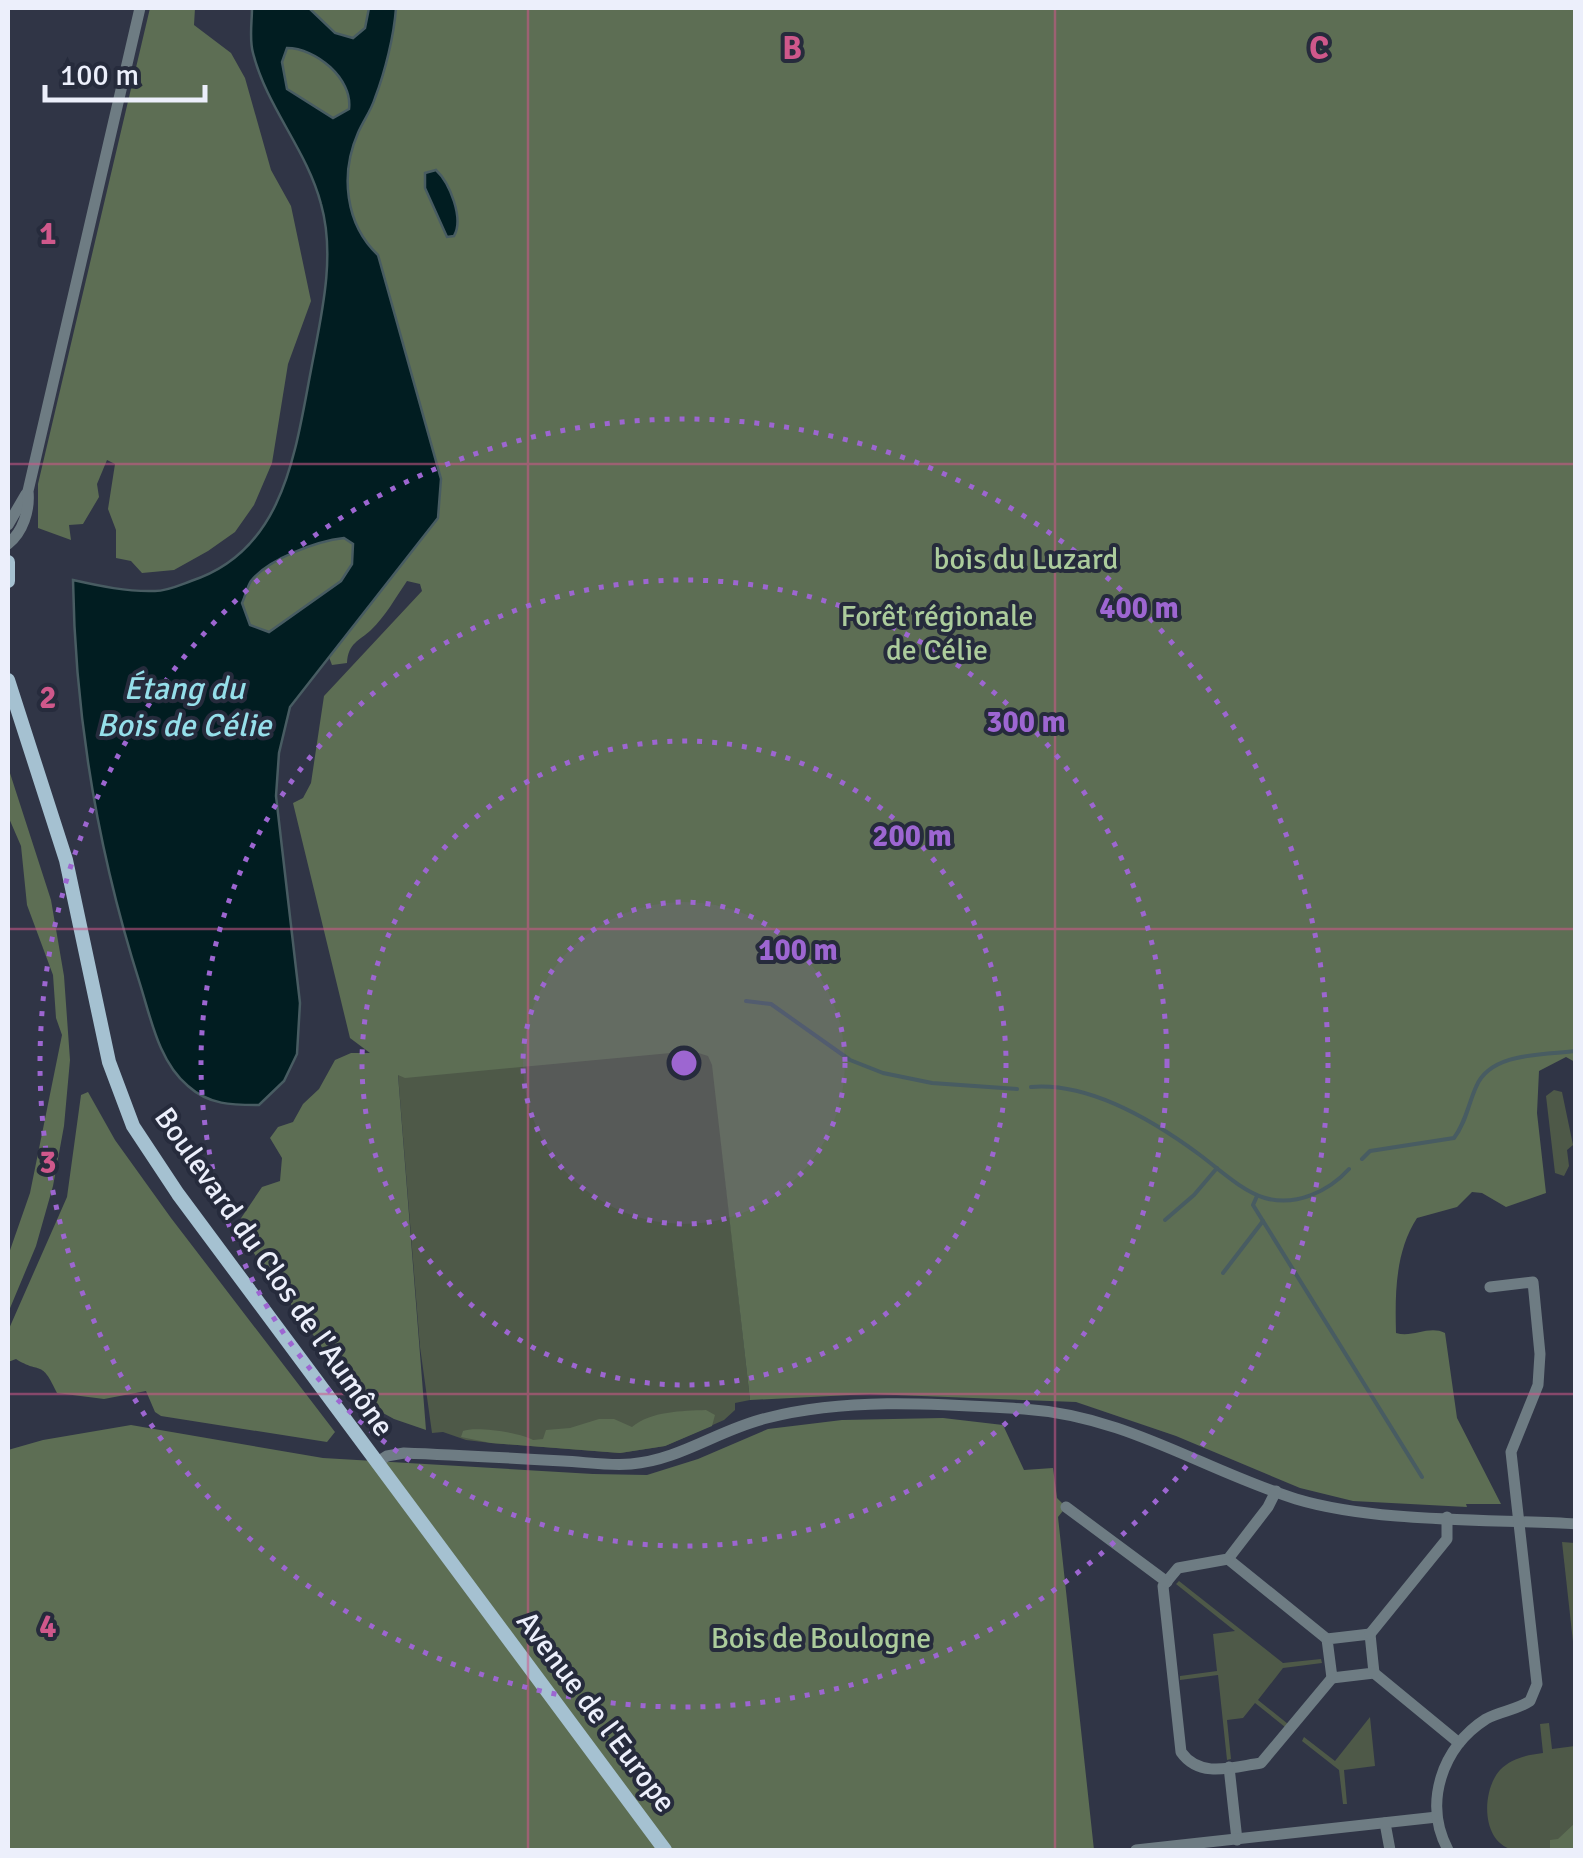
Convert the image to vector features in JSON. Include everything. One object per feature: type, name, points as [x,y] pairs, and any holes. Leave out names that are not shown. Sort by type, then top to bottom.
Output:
[{"type":"main road","points":[[8,562],[8,581]]},
{"type":"main road","name":"Boulevard du Clos de l'Aumône","points":[[8,680],[66,860],[109,1062],[133,1126],[178,1194],[376,1462]]},
{"type":"main road","name":"Avenue de l'Europe","points":[[376,1462],[665,1850]]},
{"type":"street","points":[[8,544],[21,529],[140,8]]},
{"type":"street","points":[[10,518],[28,491]]},
{"type":"street","points":[[1448,1850],[1438,1817],[1440,1777],[1459,1743],[1490,1717],[1524,1705],[1536,1690],[1512,1446],[1537,1391],[1540,1354],[1533,1282],[1490,1287]]},
{"type":"street","name":"Boulevard du Clos de l'Aumône","points":[[376,1462],[404,1454],[630,1464],[685,1451],[766,1418],[836,1405],[1020,1409],[1085,1417],[1161,1442],[1312,1503],[1352,1510],[1576,1524]]},
{"type":"street","points":[[1276,1491],[1268,1508],[1228,1560],[1178,1568],[1164,1586],[1182,1752],[1198,1768],[1262,1763],[1268,1759],[1332,1678],[1328,1639]]},
{"type":"street","points":[[1066,1506],[1167,1582]]},
{"type":"street","points":[[1228,1560],[1328,1639],[1370,1634],[1447,1539],[1448,1517]]},
{"type":"street","points":[[1370,1634],[1374,1673],[1459,1743]]},
{"type":"street","points":[[1332,1678],[1374,1673]]},
{"type":"street","points":[[1229,1767],[1237,1840]]},
{"type":"street","points":[[1136,1850],[1438,1817]]},
{"type":"street","points":[[1385,1823],[1390,1850]]},
{"type":"shaded area","points":[[711,1049],[750,1400],[735,1403],[735,1410],[724,1420],[665,1446],[620,1453],[491,1443],[432,1433],[420,1347],[398,1074]]},
{"type":"shaded area","points":[[1554,1090],[1562,1092],[1573,1145],[1567,1150],[1569,1166],[1564,1176],[1555,1173],[1546,1096]]},
{"type":"shaded area","points":[[1562,1542],[1575,1543],[1575,1660]]},
{"type":"shaded area","points":[[1179,1581],[1283,1663],[1321,1659],[1322,1663],[1283,1668],[1258,1700],[1288,1724],[1285,1727],[1255,1703],[1243,1718],[1227,1720],[1231,1759],[1227,1760],[1218,1675],[1180,1680],[1180,1676],[1217,1671],[1213,1634],[1235,1631],[1176,1584]]},
{"type":"shaded area","points":[[1370,1717],[1375,1766],[1344,1770],[1347,1804],[1343,1804],[1339,1770],[1302,1741],[1304,1737],[1335,1761]]},
{"type":"shaded area","points":[[1549,1723],[1552,1749],[1575,1746],[1575,1850],[1520,1852],[1502,1845],[1495,1837],[1487,1814],[1490,1790],[1505,1766],[1543,1753],[1540,1724]]},
{"type":"green space","points":[[150,8],[195,8],[194,25],[231,53],[245,78],[271,170],[291,206],[311,301],[288,364],[272,463],[254,505],[235,532],[208,551],[174,570],[142,573],[131,561],[116,558],[116,530],[108,509],[115,464],[107,460],[97,484],[99,497],[83,524],[69,525],[71,540],[38,528],[38,484]]},
{"type":"green space","points":[[309,8],[369,8],[365,28],[354,39],[336,34]]},
{"type":"green space","name":"Forêt régionale de Célie","points":[[396,8],[1575,8],[1575,1062],[1566,1057],[1539,1071],[1537,1113],[1546,1193],[1506,1207],[1482,1193],[1472,1192],[1457,1207],[1417,1218],[1404,1245],[1396,1288],[1396,1333],[1445,1333],[1457,1418],[1501,1504],[1466,1504],[1467,1507],[1353,1501],[1300,1488],[1176,1436],[1076,1402],[870,1394],[750,1400],[712,1065],[708,1056],[692,1051],[405,1078],[398,1075],[426,1430],[361,1401],[235,1227],[262,1187],[280,1181],[282,1158],[270,1138],[278,1127],[293,1122],[303,1104],[319,1089],[335,1060],[351,1053],[370,1053],[350,1038],[293,803],[303,798],[311,783],[324,696],[422,591],[420,584],[407,581],[381,619],[352,647],[347,663],[332,665],[329,657],[438,518],[441,479],[378,255],[358,229],[347,181],[357,133],[383,77]]},
{"type":"green space","points":[[287,48],[309,54],[330,68],[345,87],[349,109],[333,118],[287,89],[282,62]]},
{"type":"green space","points":[[344,538],[353,544],[352,564],[341,581],[269,633],[250,625],[242,603],[259,573],[294,552]]},
{"type":"green space","points":[[8,767],[51,900],[64,976],[70,1060],[53,1186],[36,1246],[8,1313],[8,1256],[30,1193],[62,1035],[56,1018],[53,975],[27,905],[21,846],[8,816]]},
{"type":"green space","points":[[88,1092],[115,1140],[171,1218],[335,1432],[327,1442],[161,1416],[155,1412],[146,1391],[104,1399],[57,1393],[44,1371],[16,1359],[8,1362],[8,1331],[67,1197],[81,1095]]},
{"type":"green space","points":[[706,1410],[715,1415],[712,1426],[665,1446],[620,1453],[461,1437],[463,1431],[478,1429],[543,1439],[546,1430],[599,1419],[614,1419],[632,1427],[657,1415]]},
{"type":"green space","name":"Bois de Boulogne","points":[[943,1418],[1003,1425],[1024,1470],[1053,1468],[1057,1498],[1066,1507],[1058,1517],[1094,1850],[8,1850],[8,1450],[131,1425],[323,1458],[647,1475],[698,1459],[768,1429],[842,1420]]},
{"type":"green space","points":[[1575,1823],[1575,1848],[1550,1848],[1550,1840],[1558,1839]]},
{"type":"water","name":"Étang du Bois de Célie","points":[[252,8],[309,8],[335,33],[353,38],[365,28],[369,8],[396,8],[382,77],[352,149],[349,198],[358,229],[378,255],[441,479],[438,518],[290,707],[279,753],[276,796],[300,1003],[297,1054],[284,1081],[259,1105],[239,1105],[221,1103],[196,1092],[178,1076],[157,1039],[125,934],[101,835],[78,683],[73,580],[124,590],[160,591],[222,567],[247,547],[266,523],[291,465],[323,308],[327,245],[315,184],[259,73],[252,48]],"holes":[[[287,48],[309,53],[330,67],[345,87],[349,109],[333,118],[287,89],[282,62]],[[344,538],[353,544],[352,564],[341,581],[269,632],[250,625],[242,603],[259,573],[294,552]]]},
{"type":"water","points":[[436,170],[454,202],[454,236],[447,237],[425,188],[425,173]]},
{"type":"waterway","points":[[746,1001],[771,1004],[850,1060],[883,1073],[932,1083],[1017,1089]]},
{"type":"waterway","points":[[1362,1159],[1370,1151],[1454,1138],[1476,1087],[1493,1067],[1519,1057],[1576,1051]]},
{"type":"waterway","points":[[1031,1087],[1075,1091],[1120,1106],[1162,1129],[1240,1185],[1265,1198],[1300,1199],[1332,1184],[1349,1169]]},
{"type":"waterway","points":[[1165,1220],[1217,1168]]},
{"type":"waterway","points":[[1257,1196],[1253,1205],[1422,1477]]},
{"type":"waterway","points":[[1223,1273],[1263,1221]]},
{"type":"park label","name":"bois du Luzard","points":[[1026,559]]}]
